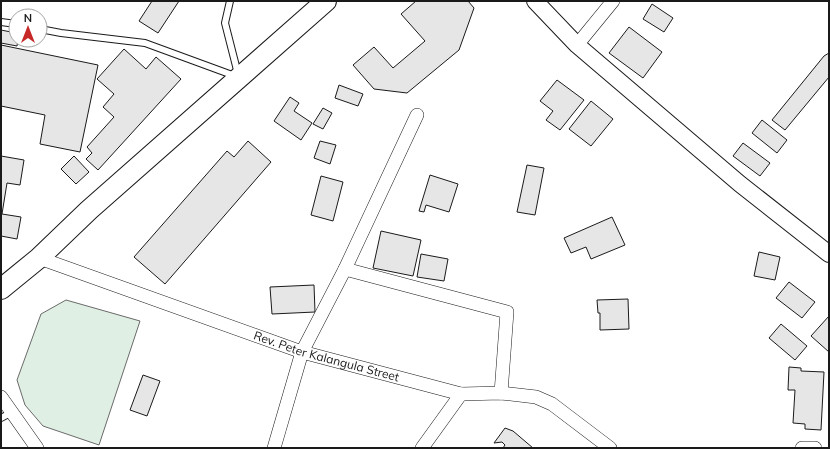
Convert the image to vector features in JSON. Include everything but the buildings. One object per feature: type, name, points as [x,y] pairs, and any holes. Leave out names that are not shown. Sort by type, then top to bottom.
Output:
[{"type":"main road","points":[[1,289],[39,258],[89,210],[238,77],[326,1]]},
{"type":"street","points":[[535,1],[577,45],[740,184],[829,254]]},
{"type":"street","points":[[577,45],[613,1]]},
{"type":"street","points":[[274,448],[302,352],[345,269],[417,115]]},
{"type":"street","name":"Rev. Peter Kalangula Street","points":[[39,258],[302,352],[461,394],[501,393],[536,397],[552,404],[610,448]]},
{"type":"street","points":[[345,269],[507,312],[501,393]]},
{"type":"street","points":[[422,448],[461,394]]},
{"type":"street","points":[[1,397],[7,415],[37,448]]},
{"type":"street","points":[[802,448],[815,448]]},
{"type":"lane","points":[[230,1],[225,23],[238,77]]},
{"type":"lane","points":[[48,31],[145,43],[238,77]]},
{"type":"green space","points":[[66,300],[140,321],[99,445],[43,426],[25,405],[17,380],[41,314]]}]
